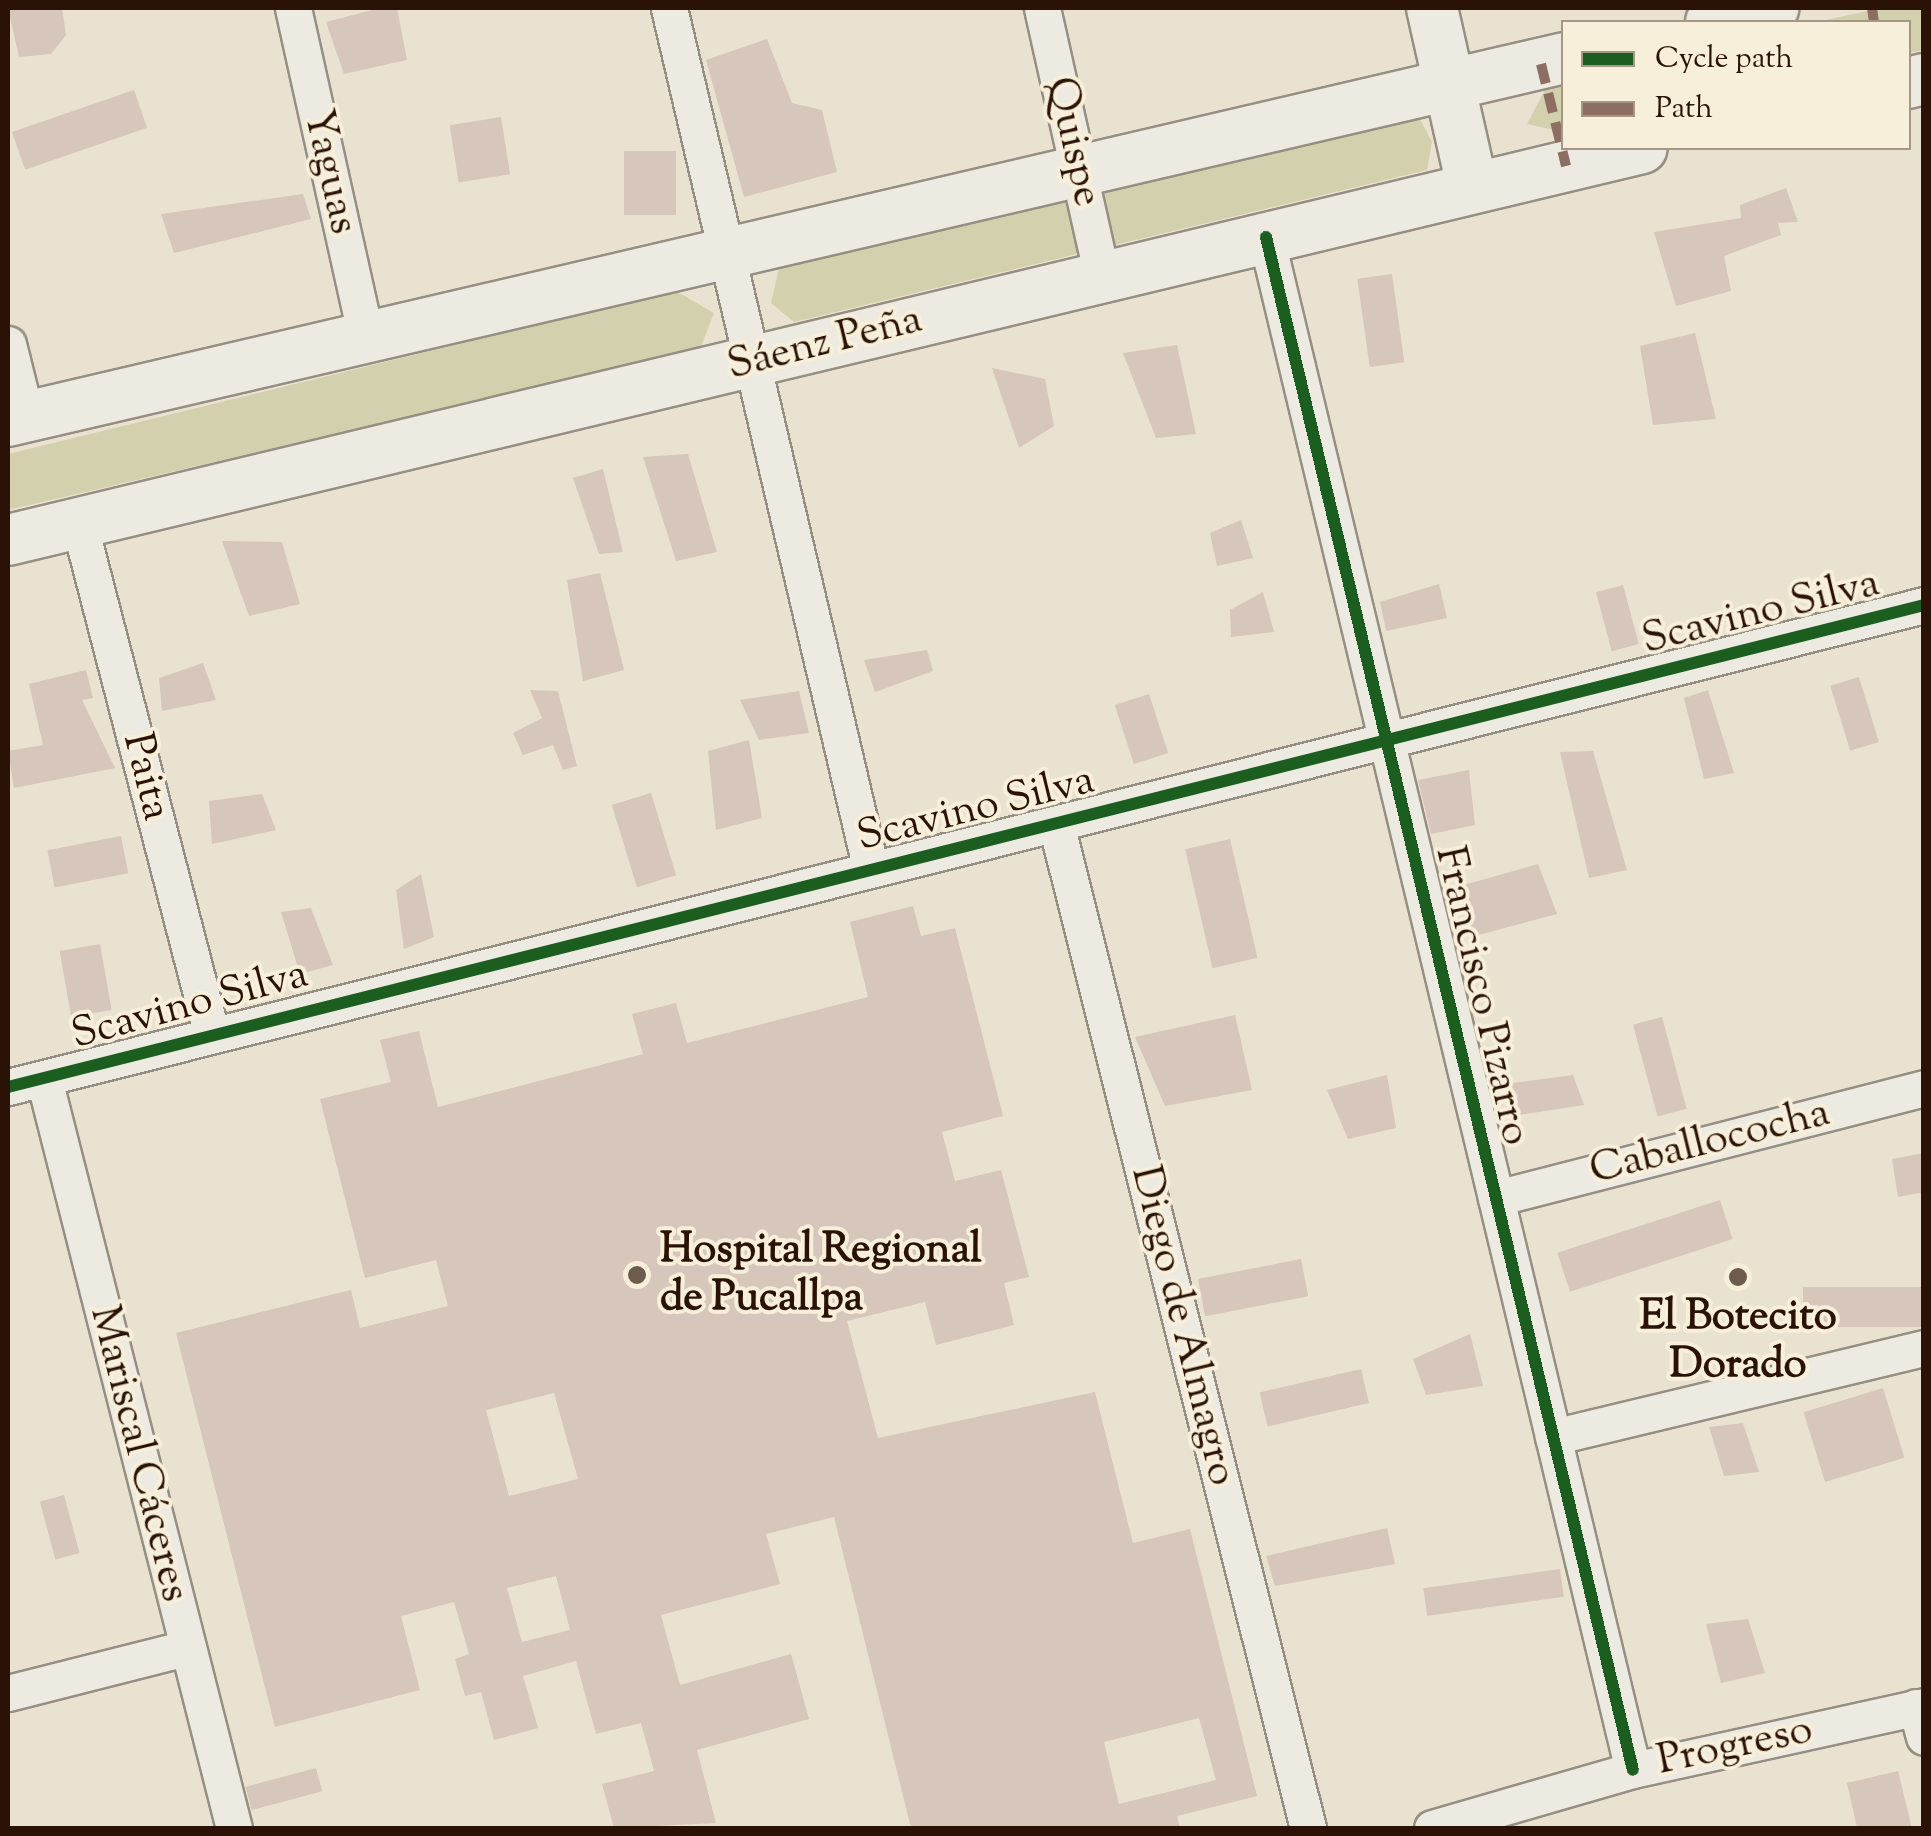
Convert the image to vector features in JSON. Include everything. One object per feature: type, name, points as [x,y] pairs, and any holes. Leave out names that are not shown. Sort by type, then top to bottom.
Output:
[{"type":"main road","points":[[1432,8],[1472,186]]},
{"type":"main road","points":[[1720,20],[1773,8]]},
{"type":"main road","points":[[17,419],[1561,59]]},
{"type":"main road","name":"Sáenz Peña","points":[[8,540],[1633,150]]},
{"type":"street","name":"Yaguas","points":[[292,8],[366,337]]},
{"type":"street","points":[[669,8],[732,252],[749,362],[871,870]]},
{"type":"street","name":"Quispe","points":[[1042,8],[1102,277]]},
{"type":"street","name":"Francisco Pizarro","points":[[1266,238],[1633,1770]]},
{"type":"street","points":[[8,344],[17,419]]},
{"type":"street","name":"Paita","points":[[80,523],[211,1032]]},
{"type":"street","name":"Scavino Silva","points":[[8,1088],[211,1032],[1387,742],[1924,605]]},
{"type":"street","name":"Diego de Almagro","points":[[1056,824],[1308,1828]]},
{"type":"street","name":"Mariscal Cáceres","points":[[44,1079],[234,1828]]},
{"type":"street","name":"Caballococha","points":[[1496,1198],[1924,1088]]},
{"type":"street","points":[[1553,1437],[1924,1348]]},
{"type":"street","points":[[8,1693],[186,1648]]},
{"type":"street","name":"Progreso","points":[[1432,1828],[1633,1770],[1921,1717]]},
{"type":"shaded area","points":[[1881,8],[1923,8],[1923,50],[1911,53],[1911,20],[1826,20]]},
{"type":"shaded area","points":[[1561,82],[1561,132],[1527,124],[1547,86]]},
{"type":"shaded area","points":[[1420,119],[1432,142],[1427,170],[794,322],[771,303],[779,268]]},
{"type":"shaded area","points":[[676,291],[714,313],[700,349],[8,510],[8,454]]},
{"type":"building","points":[[8,8],[62,8],[66,35],[51,54],[19,57]]},
{"type":"building","points":[[380,8],[397,8],[407,60],[344,74],[326,22]]},
{"type":"building","points":[[767,39],[792,103],[822,110],[837,172],[744,197],[706,60]]},
{"type":"building","points":[[134,90],[147,128],[25,170],[12,132]]},
{"type":"building","points":[[501,117],[510,174],[459,182],[450,125]]},
{"type":"building","points":[[624,151],[676,151],[676,215],[624,215]]},
{"type":"building","points":[[1786,188],[1798,222],[1778,223],[1781,235],[1724,256],[1731,291],[1676,306],[1654,232],[1741,218],[1740,205]]},
{"type":"building","points":[[303,194],[311,219],[174,253],[161,214]]},
{"type":"building","points":[[1392,274],[1404,362],[1370,367],[1357,279]]},
{"type":"building","points":[[1695,333],[1716,419],[1653,425],[1640,346]]},
{"type":"building","points":[[1177,345],[1196,434],[1156,438],[1123,353]]},
{"type":"building","points":[[992,368],[1045,379],[1054,426],[1019,448]]},
{"type":"building","points":[[688,454],[717,552],[676,561],[643,457]]},
{"type":"building","points":[[603,469],[623,552],[599,554],[573,478]]},
{"type":"building","points":[[1241,520],[1253,558],[1217,566],[1210,533]]},
{"type":"building","points":[[222,541],[282,542],[300,604],[249,616]]},
{"type":"building","points":[[600,573],[624,670],[583,681],[567,580]]},
{"type":"building","points":[[1439,584],[1447,618],[1386,631],[1380,602]]},
{"type":"building","points":[[1623,585],[1639,644],[1612,651],[1596,592]]},
{"type":"building","points":[[1263,592],[1274,632],[1231,637],[1230,610]]},
{"type":"building","points":[[927,650],[933,671],[875,692],[864,660]]},
{"type":"building","points":[[203,663],[216,700],[162,711],[159,678]]},
{"type":"building","points":[[86,670],[93,698],[82,700],[115,768],[14,788],[8,751],[43,745],[29,684]]},
{"type":"building","points":[[1859,677],[1879,742],[1850,751],[1830,686]]},
{"type":"building","points":[[530,690],[558,691],[577,766],[563,770],[553,745],[523,755],[513,733],[542,718]]},
{"type":"building","points":[[1708,690],[1734,773],[1704,779],[1684,698]]},
{"type":"building","points":[[799,691],[809,733],[759,740],[740,700]]},
{"type":"building","points":[[1149,694],[1168,753],[1134,764],[1115,705]]},
{"type":"building","points":[[749,740],[762,818],[716,830],[708,751]]},
{"type":"building","points":[[1593,751],[1627,870],[1589,878],[1560,752]]},
{"type":"building","points":[[1469,770],[1475,825],[1431,834],[1418,780]]},
{"type":"building","points":[[651,793],[676,875],[637,887],[612,805]]},
{"type":"building","points":[[262,794],[276,830],[212,844],[209,801]]},
{"type":"building","points":[[121,836],[128,873],[55,888],[47,850]]},
{"type":"building","points":[[1230,839],[1257,958],[1213,968],[1185,849]]},
{"type":"building","points":[[1538,864],[1557,914],[1475,936],[1453,888]]},
{"type":"building","points":[[421,874],[434,937],[404,949],[396,890]]},
{"type":"building","name":"Hospital Regional de Pucallpa","points":[[913,906],[921,936],[955,928],[1003,1116],[942,1132],[955,1181],[1001,1170],[1029,1277],[1004,1283],[1014,1325],[936,1345],[925,1302],[847,1321],[878,1438],[1095,1392],[1133,1543],[1190,1529],[1257,1796],[1177,1816],[1180,1828],[911,1828],[834,1517],[766,1534],[780,1584],[661,1615],[680,1685],[791,1654],[809,1719],[697,1750],[716,1823],[614,1828],[602,1784],[654,1771],[641,1723],[596,1734],[576,1661],[523,1676],[538,1728],[494,1740],[481,1692],[465,1696],[455,1659],[469,1654],[454,1602],[401,1616],[420,1690],[275,1727],[176,1333],[351,1290],[360,1328],[448,1306],[436,1260],[365,1278],[320,1099],[391,1082],[380,1040],[419,1031],[438,1107],[643,1054],[632,1014],[676,1003],[687,1043],[868,997],[850,922]],"holes":[[[554,1393],[578,1479],[509,1496],[486,1410]],[[556,1576],[570,1630],[522,1642],[507,1588]],[[1199,1718],[1216,1780],[1119,1804],[1104,1742]]]},
{"type":"building","points":[[311,908],[333,965],[300,974],[281,912]]},
{"type":"building","points":[[100,944],[112,1010],[71,1017],[60,951]]},
{"type":"building","points":[[1235,1015],[1252,1090],[1165,1106],[1135,1037]]},
{"type":"building","points":[[1662,1017],[1687,1109],[1658,1117],[1633,1025]]},
{"type":"building","points":[[1387,1075],[1396,1128],[1348,1139],[1327,1090]]},
{"type":"building","points":[[1573,1075],[1584,1105],[1512,1116],[1504,1084]]},
{"type":"building","points":[[1924,1153],[1924,1192],[1898,1197],[1892,1159]]},
{"type":"building","points":[[1720,1200],[1733,1239],[1570,1292],[1557,1253]]},
{"type":"building","points":[[1301,1259],[1308,1296],[1205,1316],[1198,1279]]},
{"type":"building","points":[[1803,1287],[1924,1287],[1924,1327],[1803,1327]]},
{"type":"building","points":[[1470,1334],[1483,1386],[1426,1395],[1413,1359]]},
{"type":"building","points":[[1361,1369],[1369,1403],[1268,1426],[1260,1392]]},
{"type":"building","points":[[1883,1388],[1904,1458],[1825,1482],[1804,1412]]},
{"type":"building","points":[[1743,1423],[1759,1472],[1724,1476],[1709,1427]]},
{"type":"building","points":[[64,1495],[80,1553],[55,1559],[40,1501]]},
{"type":"building","points":[[1387,1528],[1395,1564],[1275,1586],[1266,1556]]},
{"type":"building","points":[[1560,1569],[1564,1597],[1427,1616],[1423,1588]]},
{"type":"building","points":[[1748,1619],[1765,1673],[1721,1683],[1706,1624]]},
{"type":"building","points":[[316,1768],[322,1791],[252,1810],[245,1787]]},
{"type":"building","points":[[1898,1771],[1912,1828],[1857,1828],[1847,1783]]},
{"type":"marked path","points":[[1872,8],[1874,20]]},
{"type":"marked path","points":[[1541,64],[1561,146]]},
{"type":"marked path","points":[[1562,150],[1566,166]]},
{"type":"cycle path","points":[[1266,237],[1633,1770]]},
{"type":"cycle path","points":[[8,1087],[1924,605]]},
{"type":"place","name":"Hospital Regional de Pucallpa","points":[[637,1275]]},
{"type":"place","name":"El Botecito Dorado","points":[[1738,1277]]}]
